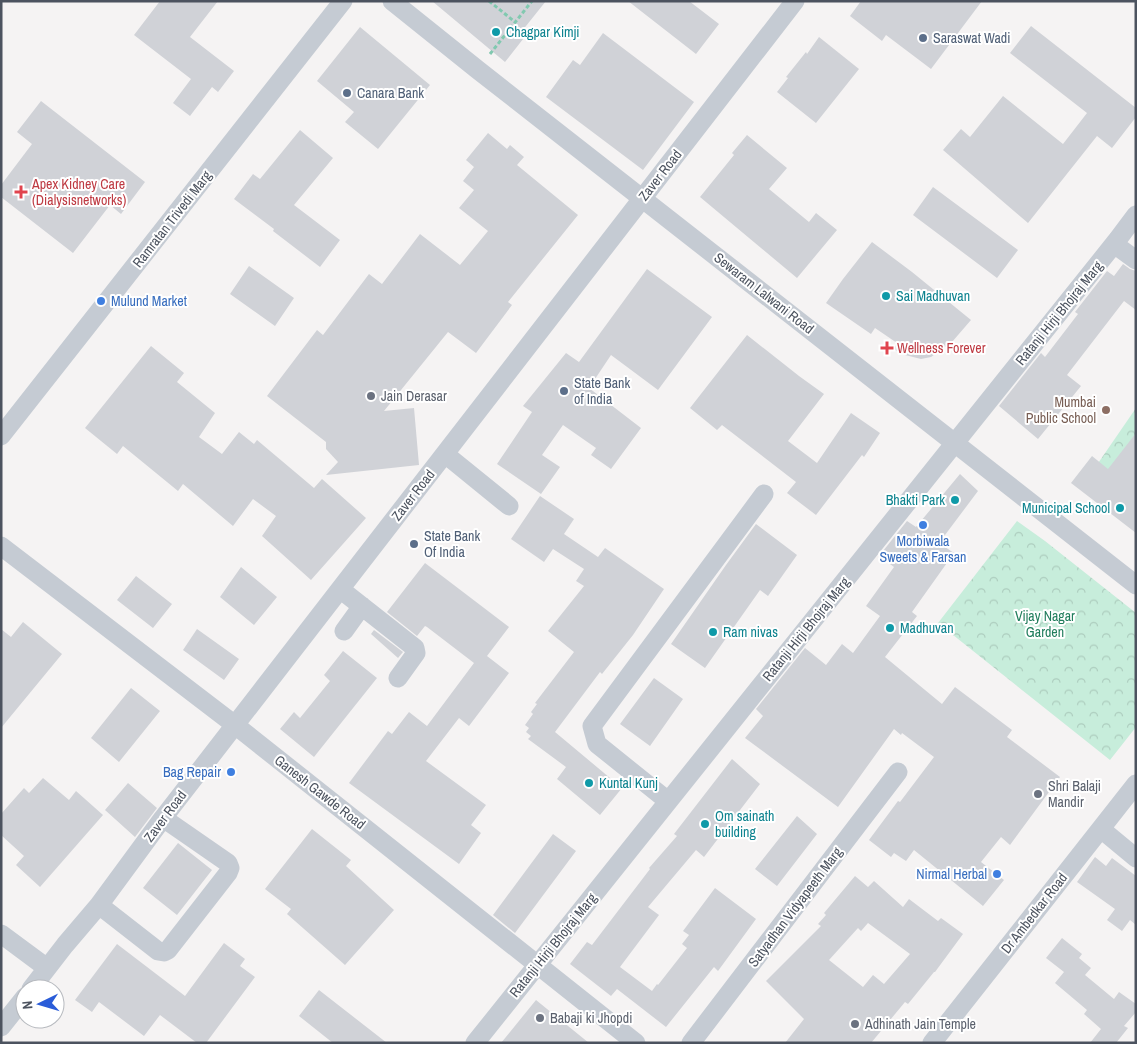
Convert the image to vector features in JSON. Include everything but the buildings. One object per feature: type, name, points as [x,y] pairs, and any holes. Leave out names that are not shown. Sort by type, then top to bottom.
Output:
[{"type":"street","name":"Ramratan Trivedi Marg","points":[[1,436],[343,1]]},
{"type":"street","name":"Sewaram Lalwani Road","points":[[392,1],[1136,585]]},
{"type":"street","name":"Zaver Road","points":[[39,979],[99,905],[163,818],[794,1]]},
{"type":"street","name":"Ratanji Hirji Bhojraj Marg","points":[[475,1043],[1136,215]]},
{"type":"street","points":[[1114,244],[1136,260]]},
{"type":"street","points":[[445,454],[509,506]]},
{"type":"street","points":[[668,801],[597,744],[592,726],[764,494]]},
{"type":"street","name":"Ganesh Gawde Road","points":[[1,546],[235,725],[636,1043]]},
{"type":"street","points":[[340,589],[415,648],[416,653],[398,678]]},
{"type":"street","points":[[344,631],[362,606]]},
{"type":"street","name":"Satyadhan Vidyapeeth Marg","points":[[691,1043],[898,772]]},
{"type":"street","name":"Dr Ambedkar Road","points":[[932,1043],[1136,784]]},
{"type":"street","points":[[99,905],[158,951],[164,952],[168,950],[228,873],[230,868],[228,863],[163,818]]},
{"type":"street","points":[[1100,828],[1136,858]]},
{"type":"street","points":[[1,934],[47,968]]},
{"type":"street","points":[[1,1027],[15,1010]]},
{"type":"path","points":[[490,1],[515,22]]},
{"type":"path","points":[[478,70],[532,1]]},
{"type":"green space","points":[[1136,408],[1136,477],[1092,472]]},
{"type":"green space","name":"Vijay Nagar Garden","points":[[1017,521],[1136,613],[1136,727],[1110,760],[938,623]]},
{"type":"place","name":"Chagpar Kimji","points":[[496,32]]},
{"type":"place","name":"Saraswat Wadi","points":[[923,38]]},
{"type":"place","name":"Canara Bank","points":[[347,93]]},
{"type":"place","name":"Apex Kidney Care (Dialysisnetworks)","points":[[21,192]]},
{"type":"place","name":"Sai Madhuvan","points":[[886,296]]},
{"type":"place","name":"Mulund Market","points":[[101,301]]},
{"type":"place","name":"Wellness Forever","points":[[887,348]]},
{"type":"place","name":"State Bank of India","points":[[564,391]]},
{"type":"place","name":"Jain Derasar","points":[[371,396]]},
{"type":"place","name":"Mumbai Public School","points":[[1106,410]]},
{"type":"place","name":"Bhakti Park","points":[[955,500]]},
{"type":"place","name":"Municipal School","points":[[1120,508]]},
{"type":"place","name":"Morbiwala Sweets & Farsan","points":[[923,525]]},
{"type":"place","name":"State Bank Of India","points":[[414,544]]},
{"type":"place","name":"Madhuvan","points":[[890,628]]},
{"type":"place","name":"Ram nivas","points":[[713,632]]},
{"type":"place","name":"Bag Repair","points":[[231,772]]},
{"type":"place","name":"Kuntal Kunj","points":[[589,783]]},
{"type":"place","name":"Shri Balaji Mandir","points":[[1038,794]]},
{"type":"place","name":"Om sainath building","points":[[705,824]]},
{"type":"place","name":"Nirmal Herbal","points":[[997,874]]},
{"type":"place","name":"Babaji ki Jhopdi","points":[[540,1018]]},
{"type":"place","name":"Adhinath Jain Temple","points":[[855,1024]]}]
